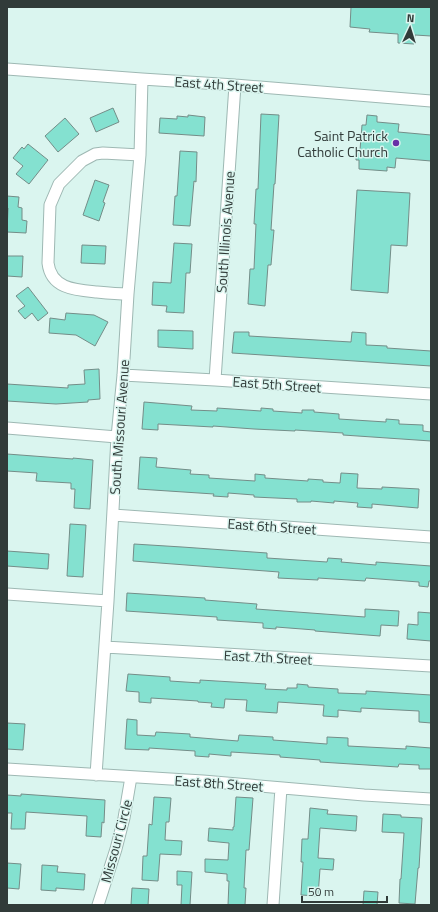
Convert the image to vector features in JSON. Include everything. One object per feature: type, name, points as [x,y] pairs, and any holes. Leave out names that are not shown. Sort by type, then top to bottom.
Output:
[{"type":"street","name":"East 4th Street","points":[[7,69],[235,85],[431,101]]},
{"type":"street","name":"South Missouri Avenue","points":[[96,775],[117,437],[140,156],[142,79]]},
{"type":"street","name":"South Illinois Avenue","points":[[215,380],[235,85]]},
{"type":"street","points":[[128,294],[78,290],[58,283],[49,270],[48,263],[50,205],[59,184],[82,160],[95,154],[103,153],[140,156]]},
{"type":"street","name":"East 5th Street","points":[[123,375],[431,394]]},
{"type":"street","points":[[7,428],[117,437]]},
{"type":"street","name":"East 6th Street","points":[[113,515],[431,537]]},
{"type":"street","points":[[7,594],[108,601]]},
{"type":"street","name":"East 7th Street","points":[[105,647],[431,666]]},
{"type":"street","name":"East 8th Street","points":[[7,769],[431,799]]},
{"type":"street","name":"Missouri Circle","points":[[98,905],[116,850],[124,818],[131,777]]},
{"type":"street","points":[[273,905],[281,788]]},
{"type":"building","points":[[351,7],[431,7],[431,36],[415,35],[414,44],[398,43],[398,34],[369,32],[370,29],[350,27]]},
{"type":"building","points":[[113,108],[119,122],[96,132],[90,118]]},
{"type":"building","points":[[261,114],[279,115],[271,230],[274,230],[271,265],[268,265],[265,306],[248,304],[250,269],[254,269],[256,224],[254,224],[256,189],[258,189]]},
{"type":"building","points":[[188,115],[205,117],[204,136],[159,133],[160,118],[177,119],[177,116],[188,117]]},
{"type":"building","name":"Saint Patrick Catholic Church","points":[[367,115],[377,116],[377,122],[399,124],[398,132],[431,135],[431,161],[396,158],[395,168],[387,167],[387,171],[359,169],[359,160],[356,160],[356,150],[360,150],[362,125],[366,125]]},
{"type":"building","points":[[65,118],[79,134],[58,152],[45,136]]},
{"type":"building","points":[[28,144],[48,160],[29,184],[16,174],[23,166],[13,158],[22,147],[24,149]]},
{"type":"building","points":[[180,151],[197,152],[196,182],[194,181],[190,226],[173,225],[175,196],[177,196]]},
{"type":"building","points":[[95,180],[109,185],[103,202],[105,203],[99,221],[83,215]]},
{"type":"building","points":[[357,190],[410,193],[407,246],[391,245],[388,293],[351,290]]},
{"type":"building","points":[[7,196],[19,197],[18,207],[22,208],[22,220],[27,221],[26,233],[7,232]]},
{"type":"building","points":[[174,243],[192,244],[190,273],[186,273],[184,313],[166,312],[167,306],[152,305],[153,282],[171,283]]},
{"type":"building","points":[[82,245],[106,246],[105,264],[81,263]]},
{"type":"building","points":[[7,256],[23,256],[22,277],[7,276]]},
{"type":"building","points":[[28,287],[48,313],[38,321],[32,313],[25,319],[18,311],[25,306],[16,296]]},
{"type":"building","points":[[66,313],[94,315],[108,322],[95,346],[76,335],[49,333],[50,318],[65,320]]},
{"type":"building","points":[[158,330],[193,331],[193,349],[158,347]]},
{"type":"building","points":[[234,332],[249,332],[249,336],[351,342],[352,332],[366,333],[366,345],[431,351],[431,366],[232,353]]},
{"type":"building","points":[[99,369],[100,399],[88,400],[88,402],[56,404],[7,401],[7,384],[68,388],[68,385],[85,384],[84,370]]},
{"type":"building","points":[[144,402],[192,406],[191,410],[217,411],[217,408],[261,411],[261,408],[273,409],[273,411],[302,413],[302,410],[314,410],[314,412],[339,414],[339,419],[386,422],[386,419],[399,420],[399,424],[423,425],[423,431],[431,432],[431,441],[343,435],[343,433],[213,426],[158,424],[158,430],[142,429]]},
{"type":"building","points":[[7,454],[93,460],[90,509],[74,508],[75,489],[71,489],[71,483],[36,481],[37,473],[7,471]]},
{"type":"building","points":[[140,457],[157,458],[156,467],[191,470],[190,474],[209,475],[209,478],[255,481],[255,474],[265,475],[265,478],[308,481],[308,479],[323,480],[323,482],[340,483],[341,473],[358,474],[357,488],[382,489],[382,487],[419,489],[418,508],[372,504],[372,508],[357,507],[358,503],[334,501],[334,503],[311,501],[297,502],[297,499],[254,497],[254,495],[228,493],[228,497],[213,496],[214,494],[138,489]]},
{"type":"building","points":[[70,524],[86,525],[83,577],[67,576]]},
{"type":"building","points":[[134,544],[267,553],[267,558],[327,562],[328,558],[342,559],[341,562],[376,565],[376,562],[431,566],[431,581],[429,581],[428,587],[419,586],[419,582],[366,578],[365,581],[318,578],[318,580],[278,578],[279,572],[133,561]]},
{"type":"building","points":[[7,551],[49,554],[48,569],[7,566]]},
{"type":"building","points":[[127,593],[205,598],[205,600],[257,604],[256,609],[365,617],[365,609],[399,611],[398,626],[381,625],[380,636],[276,627],[276,629],[263,628],[263,623],[217,620],[217,617],[126,611]]},
{"type":"building","points":[[418,612],[431,613],[431,641],[407,639],[408,624],[418,625]]},
{"type":"building","points":[[128,674],[170,677],[170,681],[200,683],[200,680],[266,684],[265,689],[287,690],[287,688],[297,688],[297,684],[308,685],[308,687],[338,689],[338,693],[366,694],[366,691],[431,695],[431,723],[419,722],[419,711],[361,708],[361,712],[338,710],[338,717],[323,716],[324,705],[278,702],[277,713],[246,711],[247,700],[225,699],[224,708],[211,707],[212,703],[198,701],[151,698],[151,703],[139,702],[139,692],[126,691]]},
{"type":"building","points":[[127,719],[137,720],[137,735],[155,736],[156,732],[190,734],[190,737],[238,741],[239,735],[273,737],[273,740],[327,744],[327,737],[348,738],[348,746],[406,749],[406,746],[431,748],[431,769],[419,769],[419,765],[399,764],[398,767],[320,762],[320,760],[280,757],[280,755],[231,752],[231,756],[209,754],[209,757],[195,756],[195,751],[149,748],[149,750],[125,749]]},
{"type":"building","points":[[7,723],[25,724],[23,750],[7,749]]},
{"type":"building","points":[[21,794],[105,800],[104,823],[102,822],[101,837],[86,836],[87,816],[26,812],[25,829],[11,829],[12,813],[7,813],[7,795],[21,796]]},
{"type":"building","points":[[154,797],[171,798],[169,822],[166,822],[165,840],[182,841],[181,855],[160,854],[158,881],[142,880],[143,856],[147,856],[149,824],[152,825]]},
{"type":"building","points":[[236,797],[253,798],[249,850],[246,850],[244,888],[246,888],[245,905],[228,905],[229,881],[227,881],[227,874],[205,872],[205,859],[228,860],[229,843],[208,841],[209,828],[233,830]]},
{"type":"building","points":[[310,808],[328,810],[327,814],[357,816],[356,831],[320,828],[318,858],[334,859],[333,870],[320,869],[318,896],[301,895],[303,862],[301,862],[302,839],[308,839]]},
{"type":"building","points":[[383,814],[422,818],[415,904],[399,903],[404,833],[382,832]]},
{"type":"building","points":[[7,863],[21,864],[19,889],[7,888]]},
{"type":"building","points":[[42,865],[58,866],[57,872],[85,874],[84,890],[56,888],[56,891],[41,890]]},
{"type":"building","points":[[177,871],[192,872],[190,905],[181,905],[182,885],[177,885]]},
{"type":"building","points":[[132,888],[149,889],[148,905],[131,905]]},
{"type":"building","points":[[364,891],[378,892],[377,905],[363,905]]},
{"type":"place","name":"Saint Patrick Catholic Church","points":[[396,143]]}]
